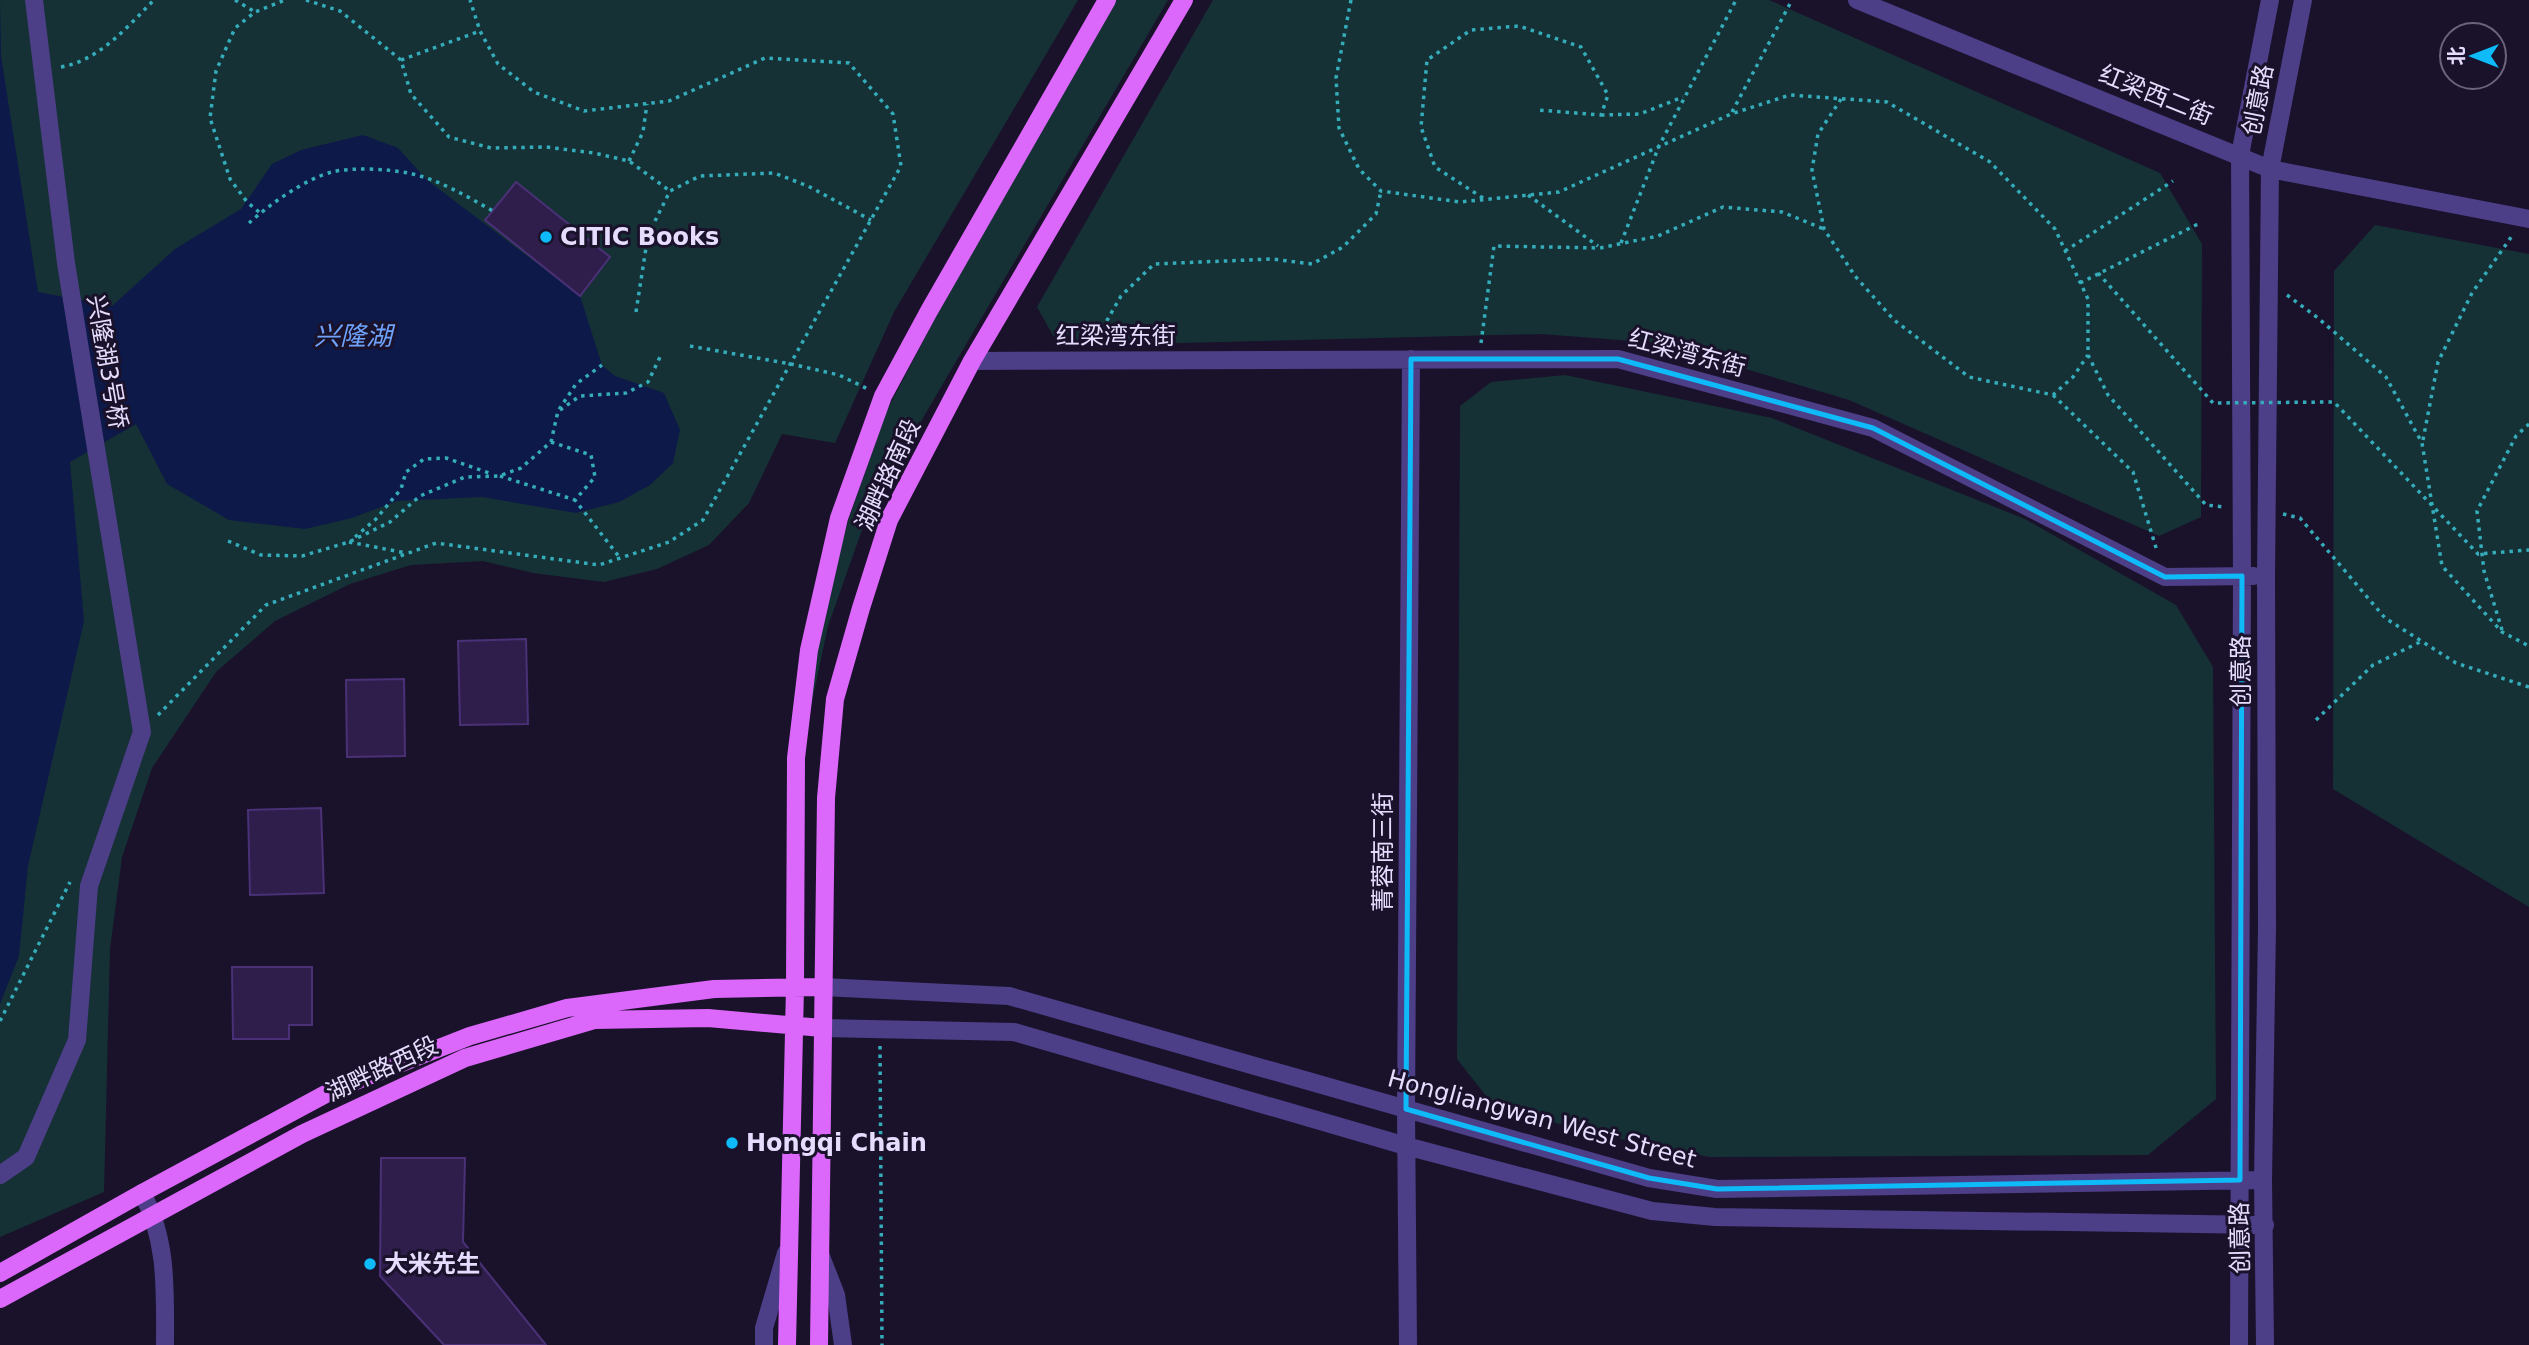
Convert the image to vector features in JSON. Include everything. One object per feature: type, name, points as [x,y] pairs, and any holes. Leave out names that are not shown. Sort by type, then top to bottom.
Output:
[{"type":"main road","name":"湖畔路南段","points":[[788,1345],[796,758],[809,650],[839,517],[883,396],[1107,0]]},
{"type":"main road","name":"湖畔路南段","points":[[818,1345],[826,798],[835,699],[889,520],[972,361],[1184,0]]},
{"type":"main road","name":"湖畔路西段","points":[[0,1273],[335,1089],[470,1036],[567,1008],[714,989],[822,987]]},
{"type":"main road","name":"湖畔路西段","points":[[0,1299],[302,1133],[465,1058],[594,1020],[708,1017],[822,1028]]},
{"type":"street","name":"兴隆湖3号桥","points":[[34,0],[66,263],[142,732]]},
{"type":"street","name":"红梁西二街","points":[[1857,0],[2270,169],[2526,219]]},
{"type":"street","name":"创意路","points":[[2239,1345],[2242,576],[2240,155],[2270,0]]},
{"type":"street","name":"创意路","points":[[2265,1345],[2263,1180],[2267,929],[2266,510],[2270,169],[2303,0]]},
{"type":"street","name":"菁蓉南三街","points":[[1408,1345],[1406,1108],[1410,359]]},
{"type":"street","name":"红梁湾东街","points":[[972,361],[1618,359],[1873,428],[2165,577],[2266,576]]},
{"type":"street","points":[[0,1175],[26,1157],[78,1040],[89,886],[142,732]]},
{"type":"street","name":"Hongliangwan West Street","points":[[822,987],[1009,996],[1649,1178],[1717,1189],[2263,1180]]},
{"type":"street","points":[[822,1028],[1014,1032],[1406,1146],[1652,1211],[1715,1217],[2265,1225]]},
{"type":"street","points":[[142,1193],[154,1215],[166,1273],[165,1345]]},
{"type":"street","points":[[764,1345],[764,1328],[788,1247]]},
{"type":"street","points":[[818,1250],[836,1295],[843,1345]]},
{"type":"path","points":[[43,70],[73,65],[113,42],[154,0]]},
{"type":"path","points":[[235,0],[255,12]]},
{"type":"path","points":[[260,213],[247,202],[230,179],[210,118],[216,71],[235,29],[255,12],[285,0]]},
{"type":"path","points":[[306,0],[340,11],[401,60],[411,94],[449,137],[491,148],[546,147],[629,161],[670,191]]},
{"type":"path","points":[[142,732],[266,605],[436,542],[600,565],[669,542],[703,520],[901,166],[893,114],[849,63],[765,58],[669,101],[584,111],[534,92],[498,64],[480,31],[470,0]]},
{"type":"path","points":[[1352,0],[1336,78],[1339,128],[1359,169],[1381,191],[1460,202],[1559,192],[1731,114],[1790,95],[1886,102],[1990,162],[2055,229],[2088,299],[2088,355],[2108,395],[2206,505],[2242,510]]},
{"type":"path","points":[[1621,243],[1659,146],[1736,0]]},
{"type":"path","points":[[1731,114],[1792,0]]},
{"type":"path","points":[[1485,199],[1435,167],[1421,127],[1427,60],[1471,30],[1519,26],[1581,47],[1608,95],[1601,115]]},
{"type":"path","points":[[401,60],[480,31]]},
{"type":"path","points":[[1538,110],[1601,115],[1640,114],[1685,96]]},
{"type":"path","points":[[1841,98],[1818,134],[1812,170],[1824,229],[1855,276],[1894,320],[1969,377],[2053,395],[2133,472],[2165,577]]},
{"type":"path","points":[[629,161],[643,132],[647,103]]},
{"type":"path","points":[[249,223],[289,192],[332,172],[372,170],[408,173],[443,184],[493,211]]},
{"type":"path","points":[[636,313],[648,235],[670,191],[700,176],[774,173],[808,186],[871,220]]},
{"type":"path","points":[[2065,251],[2173,181]]},
{"type":"path","points":[[1084,360],[1121,296],[1154,264],[1272,259],[1312,264],[1343,247],[1377,214],[1381,191]]},
{"type":"path","points":[[1528,195],[1600,248]]},
{"type":"path","points":[[1479,359],[1494,246],[1600,248],[1658,236],[1723,206],[1783,212],[1824,229]]},
{"type":"path","points":[[2422,443],[2438,362],[2472,293],[2526,219]]},
{"type":"path","points":[[2080,283],[2200,223]]},
{"type":"path","points":[[2098,273],[2213,403],[2334,402],[2478,554],[2529,550]]},
{"type":"path","points":[[2268,281],[2318,317],[2386,377],[2422,443],[2442,566],[2502,632],[2529,646]]},
{"type":"path","points":[[690,346],[839,375],[883,396]]},
{"type":"path","points":[[2053,395],[2073,377],[2088,355]]},
{"type":"path","points":[[558,411],[580,396],[626,393],[648,382],[660,357]]},
{"type":"path","points":[[228,541],[261,555],[302,556],[349,542],[390,522],[420,496],[465,477],[499,476],[521,468],[551,442],[558,411],[576,384],[602,365]]},
{"type":"path","points":[[2502,632],[2484,571],[2477,511],[2516,436],[2529,424]]},
{"type":"path","points":[[551,442],[591,456],[595,477],[575,500]]},
{"type":"path","points":[[349,542],[376,519],[401,489],[406,472],[424,459],[446,458],[575,500],[620,558]]},
{"type":"path","points":[[2266,510],[2300,518],[2385,618],[2456,663],[2529,687]]},
{"type":"path","points":[[349,542],[408,553]]},
{"type":"path","points":[[2316,720],[2373,665],[2422,641]]},
{"type":"path","points":[[0,1021],[76,874]]},
{"type":"path","points":[[880,1030],[882,1345]]},
{"type":"highlighted area","points":[[1411,359],[1618,359],[1873,428],[2165,577],[2242,576],[2240,1180],[1717,1189],[1649,1178],[1406,1109]]},
{"type":"green space","points":[[0,0],[1078,0],[894,312],[835,443],[782,434],[749,503],[709,545],[657,569],[604,582],[533,573],[483,561],[411,565],[350,584],[275,621],[216,672],[152,768],[122,857],[110,949],[104,1192],[0,1237]]},
{"type":"green space","points":[[1115,0],[1168,0],[869,510],[828,626],[805,735],[820,623],[848,521],[887,410],[975,243]]},
{"type":"green space","points":[[1213,0],[1769,0],[2160,173],[2202,244],[2201,517],[2159,536],[1849,400],[1659,343],[1541,334],[1059,346],[1037,307]]},
{"type":"green space","points":[[2375,225],[2529,254],[2529,907],[2333,789],[2334,271]]},
{"type":"green space","points":[[1565,375],[1772,418],[2025,519],[2176,605],[2213,667],[2216,1099],[2148,1155],[1709,1157],[1577,1130],[1490,1101],[1457,1059],[1460,406],[1491,382]]},
{"type":"water","name":"兴隆湖","points":[[0,0],[1,56],[38,292],[112,306],[175,249],[241,209],[272,164],[301,150],[363,135],[398,148],[427,180],[580,296],[602,365],[615,376],[664,393],[680,430],[673,463],[650,485],[619,502],[576,513],[482,497],[397,501],[352,518],[305,529],[229,520],[167,484],[136,424],[70,462],[84,621],[28,866],[19,956],[0,1004]]},
{"type":"building","name":"CITIC Books","points":[[516,182],[610,257],[580,296],[485,220]]},
{"type":"building","points":[[526,639],[528,724],[460,725],[458,641]]},
{"type":"building","points":[[404,679],[405,756],[347,757],[346,680]]},
{"type":"building","points":[[321,808],[324,893],[250,895],[248,810]]},
{"type":"building","points":[[232,967],[312,967],[312,1025],[289,1025],[289,1039],[233,1039]]},
{"type":"building","points":[[381,1158],[465,1158],[463,1242],[546,1345],[444,1345],[380,1276]]},
{"type":"place","name":"CITIC Books","points":[[546,237]]},
{"type":"place","name":"Hongqi Chain","points":[[732,1143]]},
{"type":"place","name":"大米先生","points":[[370,1264]]}]
